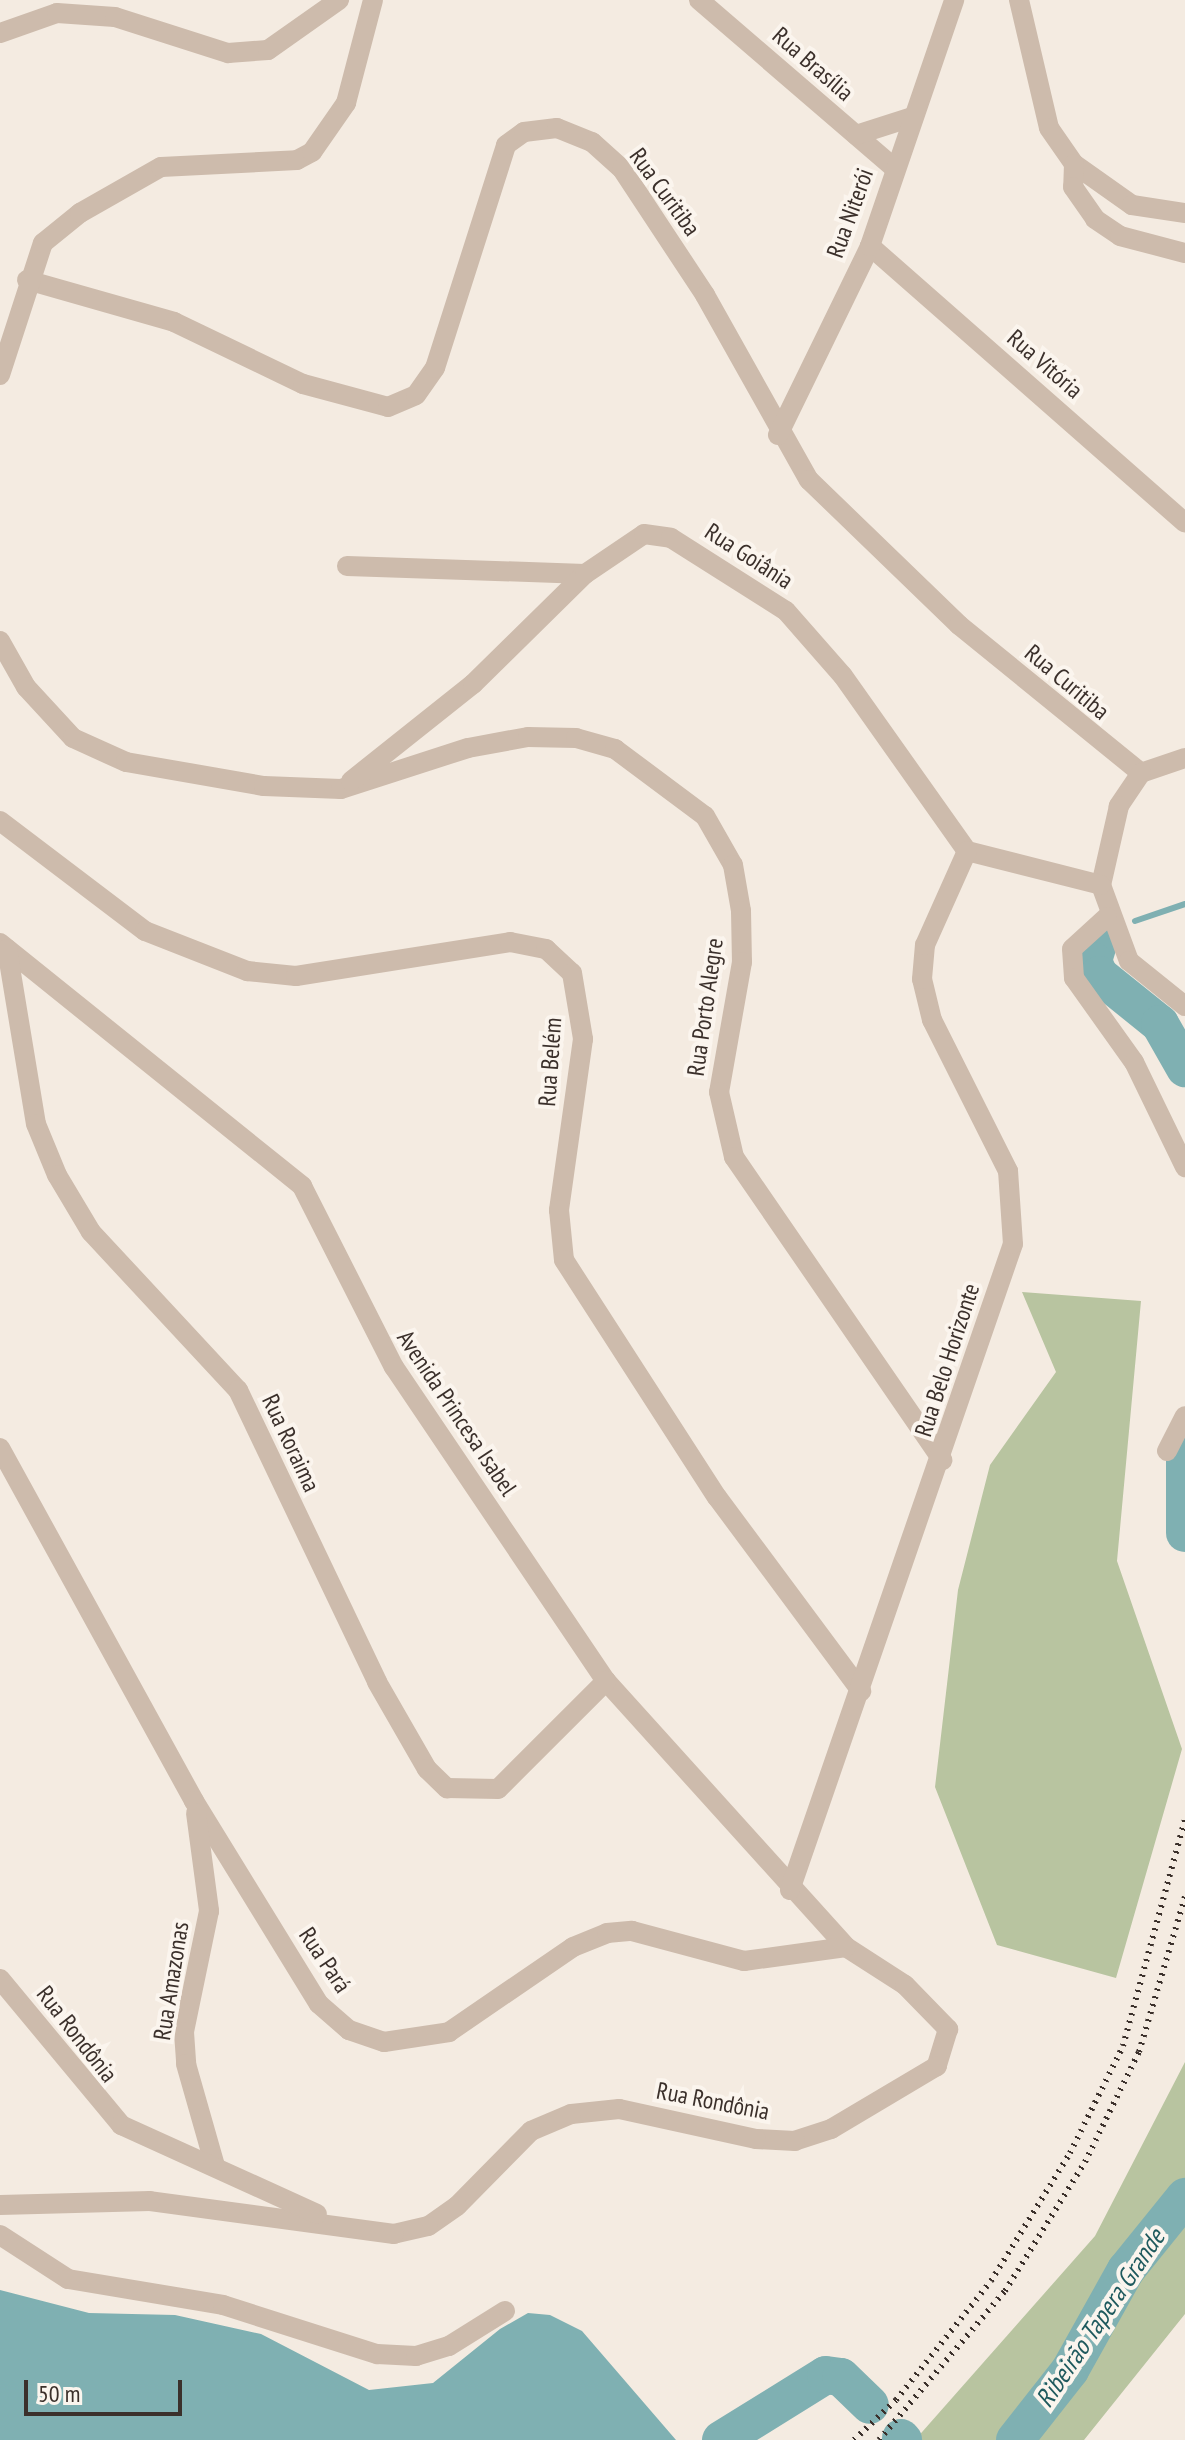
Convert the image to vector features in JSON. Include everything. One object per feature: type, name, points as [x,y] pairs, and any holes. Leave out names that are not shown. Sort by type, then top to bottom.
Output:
[{"type":"street","points":[[0,33],[57,13],[115,17],[228,53],[268,50],[339,0]]},
{"type":"street","points":[[0,375],[27,280],[43,243],[123,185],[161,167],[297,160],[312,152],[346,103],[373,0]]},
{"type":"street","name":"Rua Brasília","points":[[699,0],[894,168]]},
{"type":"street","name":"Rua Niterói","points":[[778,435],[870,246],[894,168],[954,0]]},
{"type":"street","points":[[1019,0],[1049,128],[1074,164],[1132,205],[1185,213]]},
{"type":"street","points":[[856,135],[912,117]]},
{"type":"street","name":"Rua Curitiba","points":[[27,280],[174,322],[303,384],[388,407],[416,395],[435,368],[506,145],[524,132],[557,128],[592,142],[622,169],[705,295],[778,435],[809,480],[903,574],[1141,773]]},
{"type":"street","points":[[1074,164],[1073,187],[1095,219],[1120,236],[1185,253]]},
{"type":"street","name":"Rua Vitória","points":[[870,246],[1185,523]]},
{"type":"street","name":"Rua Goiânia","points":[[341,789],[473,684],[585,574],[644,534],[671,538],[786,611],[843,676],[967,851]]},
{"type":"street","points":[[347,566],[585,574]]},
{"type":"street","name":"Rua Porto Alegre","points":[[0,641],[26,687],[73,738],[126,762],[264,786],[341,789],[468,748],[528,737],[576,738],[615,749],[705,816],[733,865],[741,911],[742,962],[719,1092],[734,1157],[942,1460]]},
{"type":"street","points":[[1185,758],[1141,773],[1105,841],[1101,885],[1107,917],[1129,961],[1185,1006]]},
{"type":"street","name":"Rua Belém","points":[[0,821],[145,931],[247,971],[296,976],[510,942],[546,949],[572,973],[583,1039],[559,1210],[564,1260],[717,1497],[861,1691]]},
{"type":"street","points":[[967,851],[1101,885]]},
{"type":"street","name":"Rua Belo Horizonte","points":[[790,1890],[942,1460],[1013,1244],[1014,1203],[988,1122],[932,1020],[922,979],[925,945],[967,851]]},
{"type":"street","points":[[1107,917],[1072,949],[1074,978],[1134,1062],[1185,1167]]},
{"type":"street","name":"Avenida Princesa Isabel","points":[[3,946],[302,1186],[394,1367],[606,1681],[790,1890],[846,1947]]},
{"type":"street","name":"Rua Roraima","points":[[3,946],[36,1124],[57,1175],[91,1232],[238,1390],[377,1682],[427,1769],[447,1788],[498,1789],[606,1681]]},
{"type":"street","points":[[1167,1451],[1185,1416]]},
{"type":"street","name":"Rua Pará","points":[[0,1448],[194,1801],[319,2004],[349,2030],[384,2042],[449,2032],[573,1947],[607,1933],[632,1931],[744,1961],[846,1947]]},
{"type":"street","name":"Rua Amazonas","points":[[194,1801],[209,1911],[184,2032],[186,2064],[215,2166]]},
{"type":"street","name":"Rua Rondônia","points":[[0,2205],[150,2201],[332,2222],[394,2234],[428,2226],[531,2131],[571,2114],[619,2109],[756,2139],[795,2141],[831,2129],[918,2081],[946,2049],[948,2029],[936,2012],[846,1947]]},
{"type":"street","name":"Rua Rondônia","points":[[0,1979],[121,2125],[332,2222]]},
{"type":"street","points":[[0,2235],[68,2279],[223,2305],[377,2354],[416,2356],[449,2346],[505,2311]]},
{"type":"green space","points":[[1022,1292],[1141,1301],[1117,1561],[1182,1749],[1116,1978],[997,1945],[935,1787],[958,1590],[990,1465],[1056,1372]]},
{"type":"green space","points":[[1185,2062],[1185,2314],[1084,2440],[915,2440],[1095,2236]]},
{"type":"water","points":[[0,2290],[89,2313],[175,2315],[261,2334],[369,2390],[433,2383],[500,2329],[528,2313],[550,2315],[582,2331],[676,2440],[0,2440]]},
{"type":"waterway","name":"Ribeirão Tapera Grande","points":[[1135,921],[1185,904]]},
{"type":"waterway","name":"Ribeirão Tapera Grande","points":[[1099,941],[1093,961],[1099,975],[1160,1024],[1185,1068]]},
{"type":"waterway","name":"Ribeirão Tapera Grande","points":[[1185,1455],[1185,1533]]},
{"type":"waterway","name":"Ribeirão Tapera Grande","points":[[1015,2440],[1070,2370],[1126,2270],[1185,2197]]},
{"type":"waterway","name":"Ribeirão Tapera Grande","points":[[721,2440],[826,2375],[841,2377],[870,2405]]},
{"type":"railway","points":[[854,2440],[896,2400],[991,2281],[1070,2153],[1123,2046],[1185,1819]]},
{"type":"railway","points":[[879,2440],[1005,2291],[1085,2162],[1139,2052],[1185,1897]]}]
